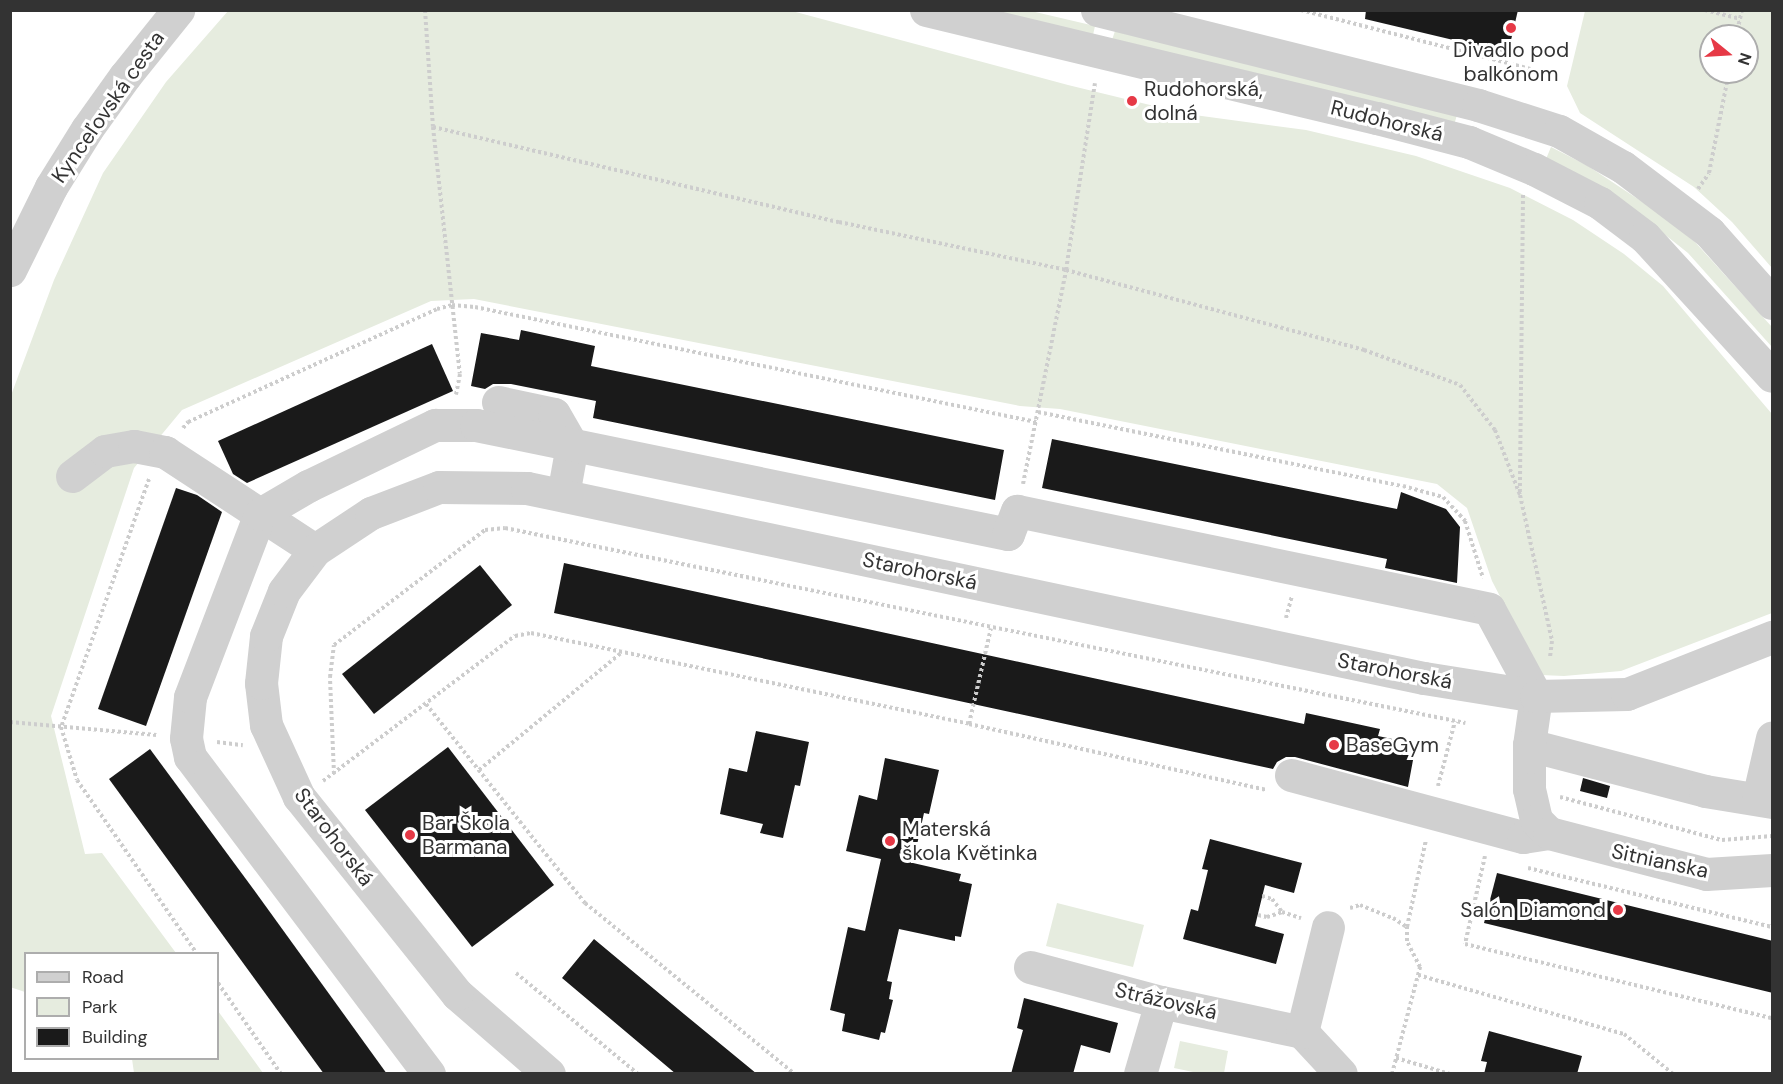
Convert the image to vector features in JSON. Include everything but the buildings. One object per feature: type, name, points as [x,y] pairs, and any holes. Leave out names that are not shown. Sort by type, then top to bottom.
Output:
[{"type":"street","name":"Kynceľovská cesta","points":[[10,270],[51,187],[87,129],[124,76],[178,10]]},
{"type":"street","name":"Rudohorská","points":[[927,10],[1389,121],[1469,142],[1533,169],[1600,203],[1645,237],[1773,376]]},
{"type":"street","name":"Rudohorská","points":[[1097,10],[1478,105],[1559,131],[1623,166],[1709,232],[1773,303]]},
{"type":"street","points":[[498,402],[554,414],[572,445],[563,495]]},
{"type":"street","points":[[429,1074],[190,757],[186,738],[190,697],[260,513],[308,486],[435,425],[476,425],[1008,534],[1017,511],[1489,609],[1536,696],[1529,745],[1529,789],[1536,820],[1549,833]]},
{"type":"street","points":[[72,476],[105,451],[134,446],[165,452],[315,550]]},
{"type":"street","name":"Starohorská","points":[[549,1074],[457,994],[299,797],[266,725],[261,683],[266,636],[284,591],[315,550],[371,513],[440,487],[527,488],[1424,678],[1536,696],[1628,694],[1770,641]]},
{"type":"street","points":[[1529,745],[1705,791],[1765,801],[1773,738]]},
{"type":"street","points":[[1280,783],[1523,837],[1549,833]]},
{"type":"street","name":"Sitnianska","points":[[1549,833],[1706,874],[1773,870]]},
{"type":"street","points":[[1328,927],[1302,1032],[1341,1074]]},
{"type":"street","name":"Strážovská","points":[[1030,967],[1161,1002],[1302,1032]]},
{"type":"street","points":[[1140,1074],[1161,1002]]},
{"type":"path","points":[[425,10],[433,127],[460,374],[450,425]]},
{"type":"path","points":[[1301,10],[1558,76]]},
{"type":"path","points":[[1705,10],[1740,19]]},
{"type":"path","points":[[1739,24],[1742,10]]},
{"type":"path","points":[[1017,511],[1066,270],[1095,83]]},
{"type":"path","points":[[1694,194],[1709,173],[1727,84]]},
{"type":"path","points":[[433,127],[839,222],[1066,270],[1364,350],[1460,385],[1495,430],[1520,495],[1552,641],[1550,662]]},
{"type":"path","points":[[1520,495],[1523,186]]},
{"type":"path","points":[[1038,412],[1403,486],[1443,497],[1465,521],[1483,574],[1489,609]]},
{"type":"path","points":[[334,774],[330,677],[334,645],[485,530],[505,528],[1465,723]]},
{"type":"path","points":[[1279,647],[1298,569]]},
{"type":"path","points":[[969,724],[991,628]]},
{"type":"path","points":[[299,797],[334,774],[515,636],[531,633],[969,724],[1280,783]]},
{"type":"path","points":[[479,770],[621,653]]},
{"type":"path","points":[[426,704],[585,903],[795,1074]]},
{"type":"path","points":[[1449,745],[1455,720]]},
{"type":"path","points":[[10,722],[275,748]]},
{"type":"path","points":[[1529,789],[1722,840],[1773,836]]},
{"type":"path","points":[[1392,1074],[1420,967],[1407,941],[1407,927],[1426,838]]},
{"type":"path","points":[[1476,850],[1495,858]]},
{"type":"path","points":[[1485,855],[1465,944],[1773,1018]]},
{"type":"path","points":[[1526,867],[1773,927]]},
{"type":"path","points":[[1258,915],[1267,917],[1282,912],[1272,899],[1262,896]]},
{"type":"path","points":[[1328,927],[1342,910],[1360,905],[1393,918],[1407,927]]},
{"type":"path","points":[[516,973],[638,1074]]},
{"type":"path","points":[[1418,975],[1624,1034],[1673,1074]]},
{"type":"path","points":[[219,984],[281,1074]]},
{"type":"path","points":[[1396,1058],[1450,1074]]},
{"type":"green space","points":[[228,11],[792,11],[1068,85],[1187,114],[1306,130],[1416,156],[1510,188],[1573,220],[1624,254],[1663,286],[1772,414],[1772,613],[1621,671],[1564,676],[1541,675],[1492,581],[1467,508],[1437,484],[1060,409],[1020,406],[474,299],[431,301],[182,410],[134,468],[51,716],[85,854],[102,853],[175,952],[24,952],[24,992],[10,987],[10,398],[54,280],[103,173],[166,82]]},
{"type":"green space","points":[[990,11],[1031,11],[1095,26],[1093,35]]},
{"type":"green space","points":[[1585,11],[1772,11],[1772,268],[1732,222],[1694,187],[1580,113],[1567,86]]},
{"type":"green space","points":[[1115,31],[1457,115],[1454,125],[1112,40]]},
{"type":"green space","points":[[1551,147],[1588,166],[1656,211],[1695,242],[1772,327],[1772,347],[1688,253],[1649,222],[1546,159]]},
{"type":"green space","points":[[1057,903],[1144,925],[1133,967],[1046,946]]},
{"type":"green space","points":[[219,1012],[263,1073],[134,1073],[132,1060],[219,1060]]},
{"type":"green space","points":[[1180,1041],[1228,1051],[1224,1073],[1198,1073],[1174,1068]]},
{"type":"place","name":"Divadlo pod balkónom","points":[[1511,28]]},
{"type":"place","name":"Rudohorská, dolná","points":[[1132,101]]},
{"type":"place","name":"BaseGym","points":[[1334,745]]},
{"type":"place","name":"Bar Škola Barmana","points":[[410,835]]},
{"type":"place","name":"Materská škola Květinka","points":[[890,841]]},
{"type":"place","name":"Salón Diamond","points":[[1618,910]]}]
